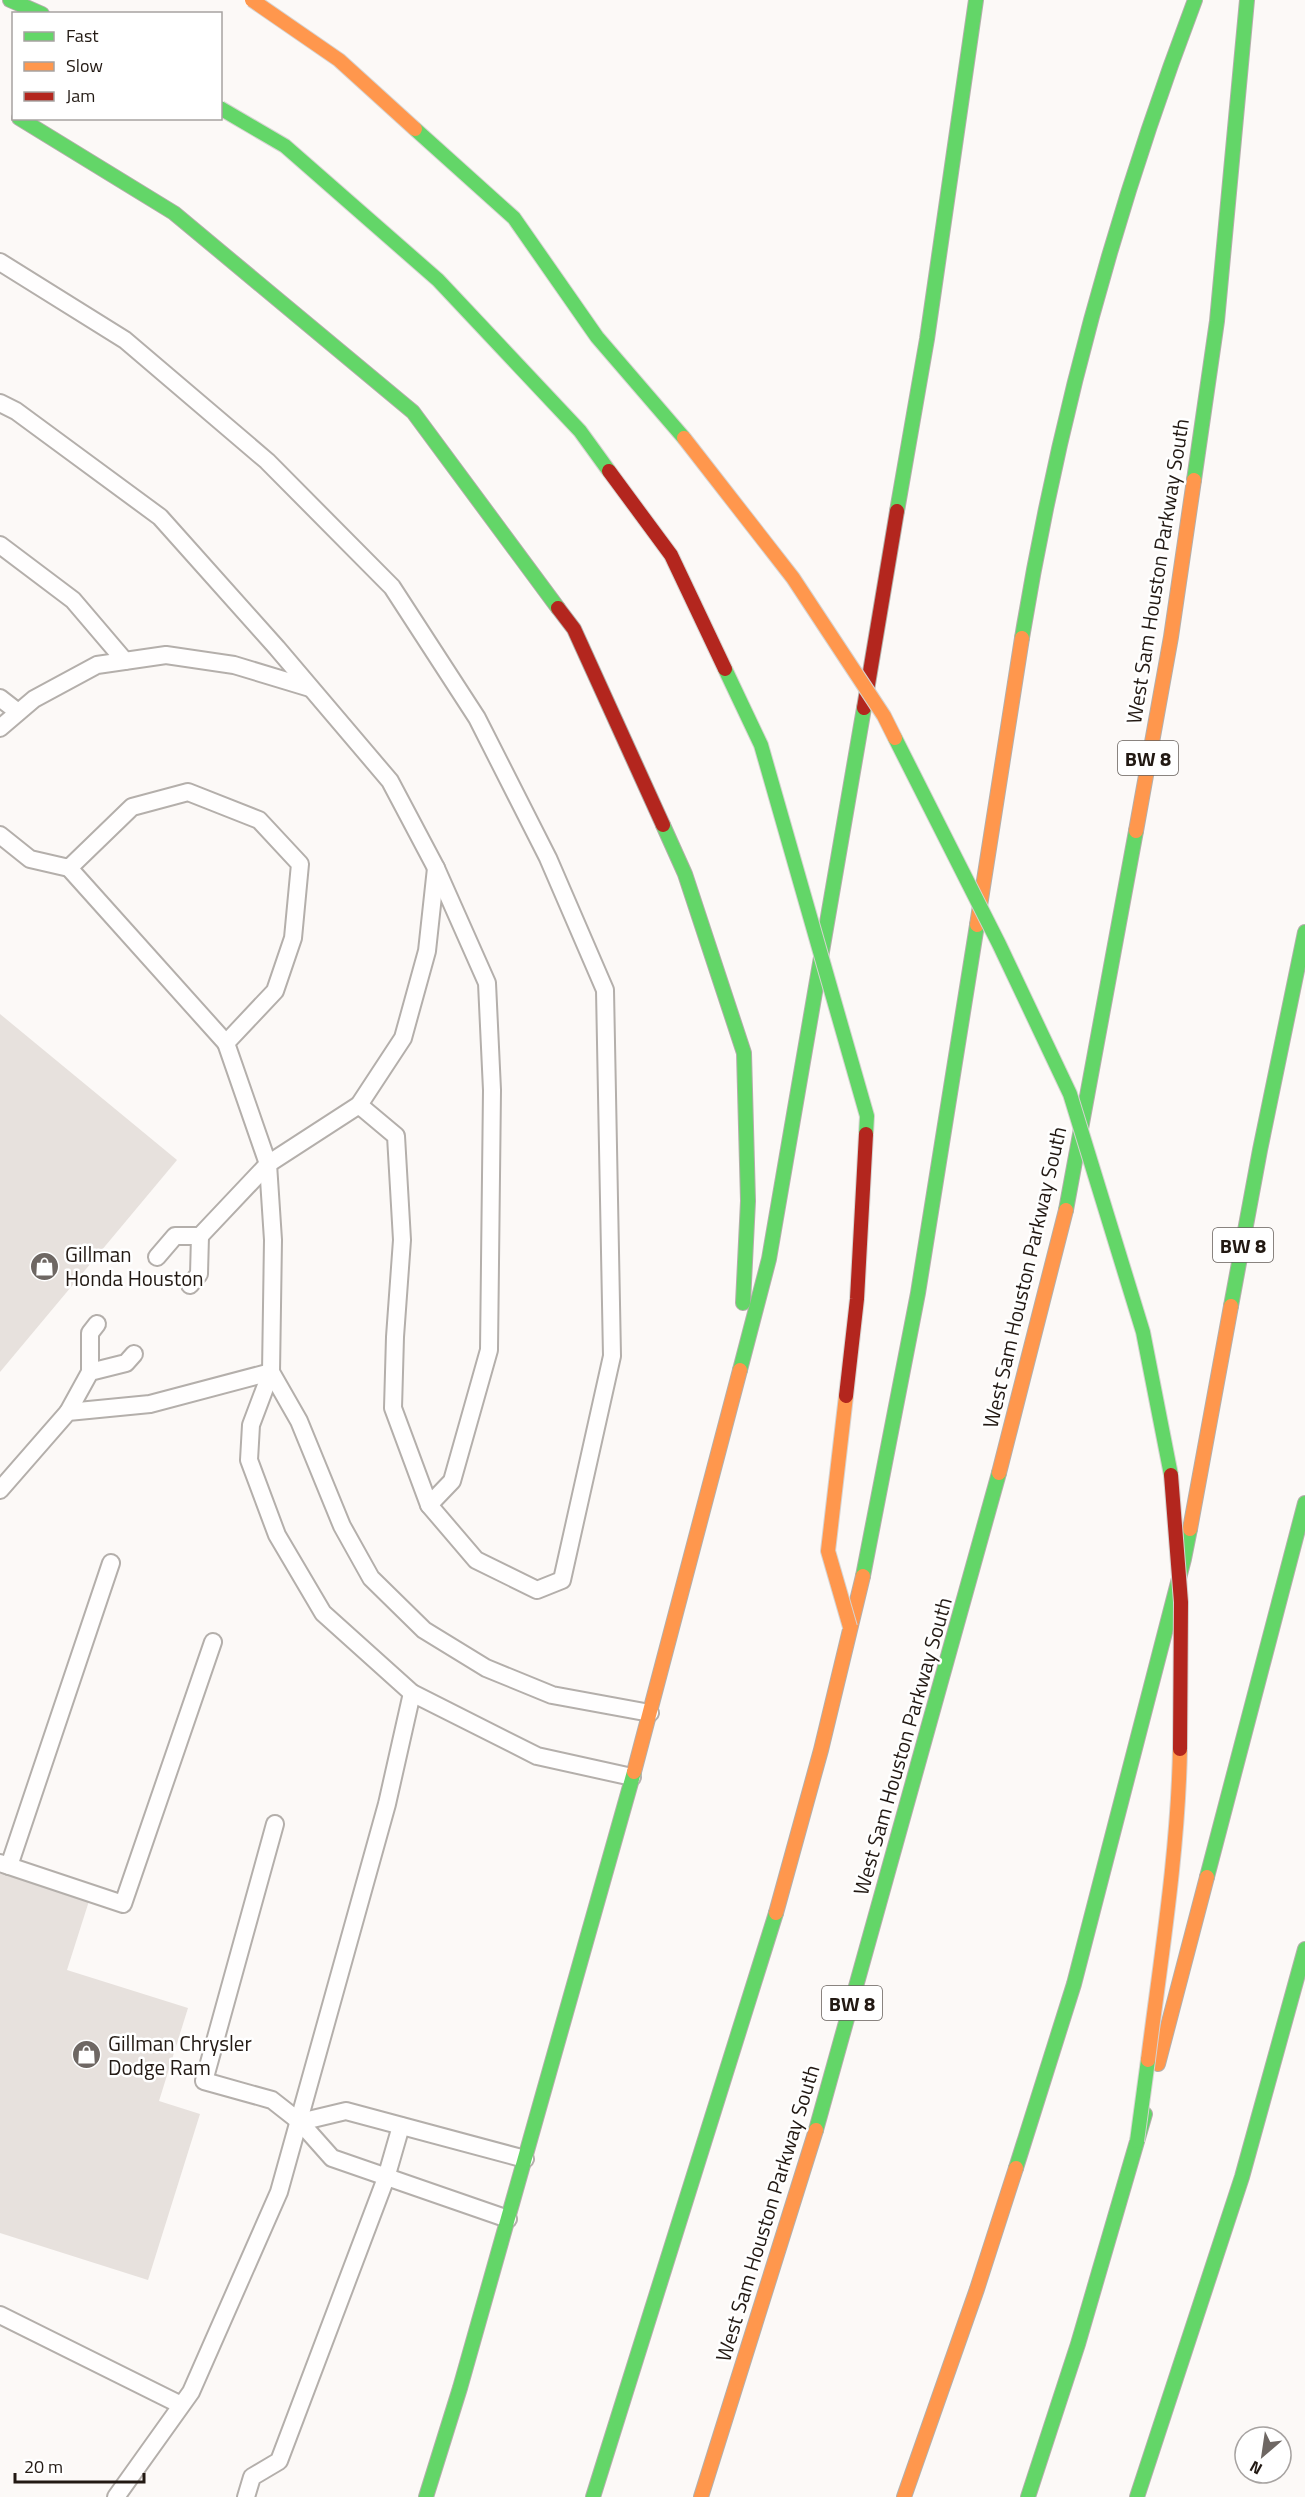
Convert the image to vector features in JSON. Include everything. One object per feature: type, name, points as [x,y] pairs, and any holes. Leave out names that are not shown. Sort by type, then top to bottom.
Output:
[{"type":"main road","points":[[10,0],[37,12]]},
{"type":"main road","points":[[252,0],[339,60],[514,218],[597,337],[698,455],[793,578],[884,716],[999,944],[1070,1094],[1143,1332],[1170,1461],[1181,1602],[1179,1801],[1175,1852],[1137,2141]]},
{"type":"main road","points":[[426,2497],[464,2377],[650,1713],[769,1259],[927,339],[976,0]]},
{"type":"main road","points":[[593,2497],[764,1954],[807,1806],[830,1711],[906,1364],[1018,661],[1043,518],[1095,297],[1118,218],[1154,110],[1196,0]]},
{"type":"main road","name":"West Sam Houston Parkway South","points":[[701,2497],[824,2104],[991,1505],[1067,1207],[1171,637],[1217,321],[1247,0]]},
{"type":"main road","points":[[222,109],[285,146],[438,280],[580,431],[671,555],[761,745],[867,1116],[857,1299],[828,1551],[850,1627]]},
{"type":"main road","points":[[21,120],[174,213],[413,412],[574,629],[685,874],[744,1053],[748,1201],[740,1363]]},
{"type":"main road","name":"BW 8","points":[[904,2497],[977,2289],[1074,1984],[1184,1559],[1260,1150],[1305,932]]},
{"type":"main road","points":[[1028,2497],[1078,2344],[1137,2141],[1305,1503]]},
{"type":"main road","points":[[1137,2497],[1242,2177],[1305,1949]]},
{"type":"lane","points":[[0,262],[125,340],[267,461],[393,586],[477,718],[548,858],[605,990],[612,1356],[562,1580],[537,1590],[476,1560],[429,1505],[393,1408],[395,1337],[402,1240],[396,1136],[359,1105]]},
{"type":"lane","points":[[0,403],[16,411],[160,517],[390,781],[436,868],[487,983],[492,1090],[489,1350],[452,1481],[429,1505]]},
{"type":"lane","points":[[0,545],[73,600],[125,661]]},
{"type":"lane","points":[[0,728],[34,699],[97,665],[166,655],[234,665],[311,688]]},
{"type":"lane","points":[[0,698],[18,712]]},
{"type":"lane","points":[[69,868],[132,807],[188,792],[259,820],[300,864],[293,938],[275,991],[226,1043]]},
{"type":"lane","points":[[0,835],[30,859],[69,868],[226,1043],[268,1164],[273,1240],[271,1372],[251,1425],[249,1460],[277,1535],[322,1613],[412,1693],[537,1756],[632,1777]]},
{"type":"lane","points":[[190,1285],[199,1274],[200,1236],[268,1164],[359,1105],[404,1038],[427,951],[436,868]]},
{"type":"lane","points":[[156,1257],[175,1236],[200,1236]]},
{"type":"lane","points":[[0,1490],[68,1412],[90,1372],[90,1333],[97,1324]]},
{"type":"lane","points":[[90,1372],[126,1364],[134,1354]]},
{"type":"lane","points":[[68,1412],[150,1404],[271,1372]]},
{"type":"lane","points":[[271,1372],[298,1421],[342,1526],[371,1578],[424,1630],[486,1668],[552,1695],[650,1713]]},
{"type":"lane","points":[[111,1563],[4,1865],[123,1904],[213,1642]]},
{"type":"lane","points":[[116,2497],[191,2392],[279,2192],[387,1804],[412,1693]]},
{"type":"lane","points":[[275,1824],[204,2081],[272,2100],[300,2122],[332,2158],[508,2219]]},
{"type":"lane","points":[[300,2122],[346,2111],[525,2159]]},
{"type":"lane","points":[[246,2497],[252,2477],[279,2460],[386,2178],[400,2126]]},
{"type":"lane","points":[[0,2315],[181,2405]]},
{"type":"building","name":"Gillman Honda Houston","points":[[0,1014],[177,1160],[0,1372]]},
{"type":"building","name":"Gillman Chrysler Dodge Ram","points":[[0,1873],[89,1901],[67,1970],[188,2008],[159,2101],[200,2114],[148,2280],[0,2233]]},
{"type":"traffic: fast","points":[[10,0],[37,12]]},
{"type":"traffic: fast","points":[[897,511],[927,339],[976,0]]},
{"type":"traffic: fast","points":[[1022,638],[1053,475],[1092,315],[1140,157],[1195,0]]},
{"type":"traffic: fast","points":[[1194,480],[1217,321],[1247,0]]},
{"type":"traffic: fast","points":[[222,109],[285,146],[438,280],[580,431],[609,471]]},
{"type":"traffic: fast","points":[[22,120],[174,213],[413,412],[558,608]]},
{"type":"traffic: fast","points":[[415,129],[514,218],[597,337],[684,438]]},
{"type":"traffic: fast","points":[[725,669],[761,745],[867,1116],[866,1134]]},
{"type":"traffic: fast","points":[[740,1370],[769,1259],[864,708]]},
{"type":"traffic: fast","points":[[895,738],[999,944],[1070,1094],[1143,1332],[1171,1475]]},
{"type":"traffic: fast","points":[[663,825],[685,874],[744,1053],[748,1201],[743,1303]]},
{"type":"traffic: fast","points":[[1066,1210],[1136,831]]},
{"type":"traffic: fast","points":[[863,1576],[918,1293],[977,925]]},
{"type":"traffic: fast","points":[[1231,1306],[1260,1150],[1305,932]]},
{"type":"traffic: fast","points":[[816,2130],[999,1473]]},
{"type":"traffic: fast","points":[[1207,1877],[1305,1503]]},
{"type":"traffic: fast","points":[[1016,2168],[1074,1984],[1190,1529]]},
{"type":"traffic: fast","points":[[426,2497],[460,2388],[634,1772]]},
{"type":"traffic: fast","points":[[593,2497],[776,1913]]},
{"type":"traffic: fast","points":[[1137,2497],[1242,2177],[1305,1949]]},
{"type":"traffic: fast","points":[[1137,2141],[1148,2060]]},
{"type":"traffic: fast","points":[[1028,2497],[1078,2344],[1145,2114]]},
{"type":"traffic: slow","points":[[252,0],[339,60],[415,129]]},
{"type":"traffic: slow","points":[[684,438],[793,578],[884,716],[895,738]]},
{"type":"traffic: slow","points":[[1136,831],[1171,637],[1194,480]]},
{"type":"traffic: slow","points":[[977,925],[1022,638]]},
{"type":"traffic: slow","points":[[999,1473],[1066,1210]]},
{"type":"traffic: slow","points":[[1190,1529],[1231,1306]]},
{"type":"traffic: slow","points":[[634,1772],[740,1370]]},
{"type":"traffic: slow","points":[[846,1396],[828,1551],[850,1627]]},
{"type":"traffic: slow","points":[[776,1913],[821,1750],[863,1576]]},
{"type":"traffic: slow","points":[[1148,2060],[1172,1866],[1180,1749]]},
{"type":"traffic: slow","points":[[1158,2064],[1207,1877]]},
{"type":"traffic: slow","points":[[701,2497],[816,2130]]},
{"type":"traffic: slow","points":[[904,2497],[977,2289],[1016,2168]]},
{"type":"traffic: jam","points":[[609,471],[671,555],[725,669]]},
{"type":"traffic: jam","points":[[864,708],[897,511]]},
{"type":"traffic: jam","points":[[558,608],[574,629],[663,825]]},
{"type":"traffic: jam","points":[[846,1396],[857,1299],[866,1134]]},
{"type":"traffic: jam","points":[[1171,1475],[1181,1602],[1180,1749]]},
{"type":"place","name":"Gillman Honda Houston","points":[[44,1266]]},
{"type":"place","name":"Gillman Chrysler Dodge Ram","points":[[87,2055]]}]
